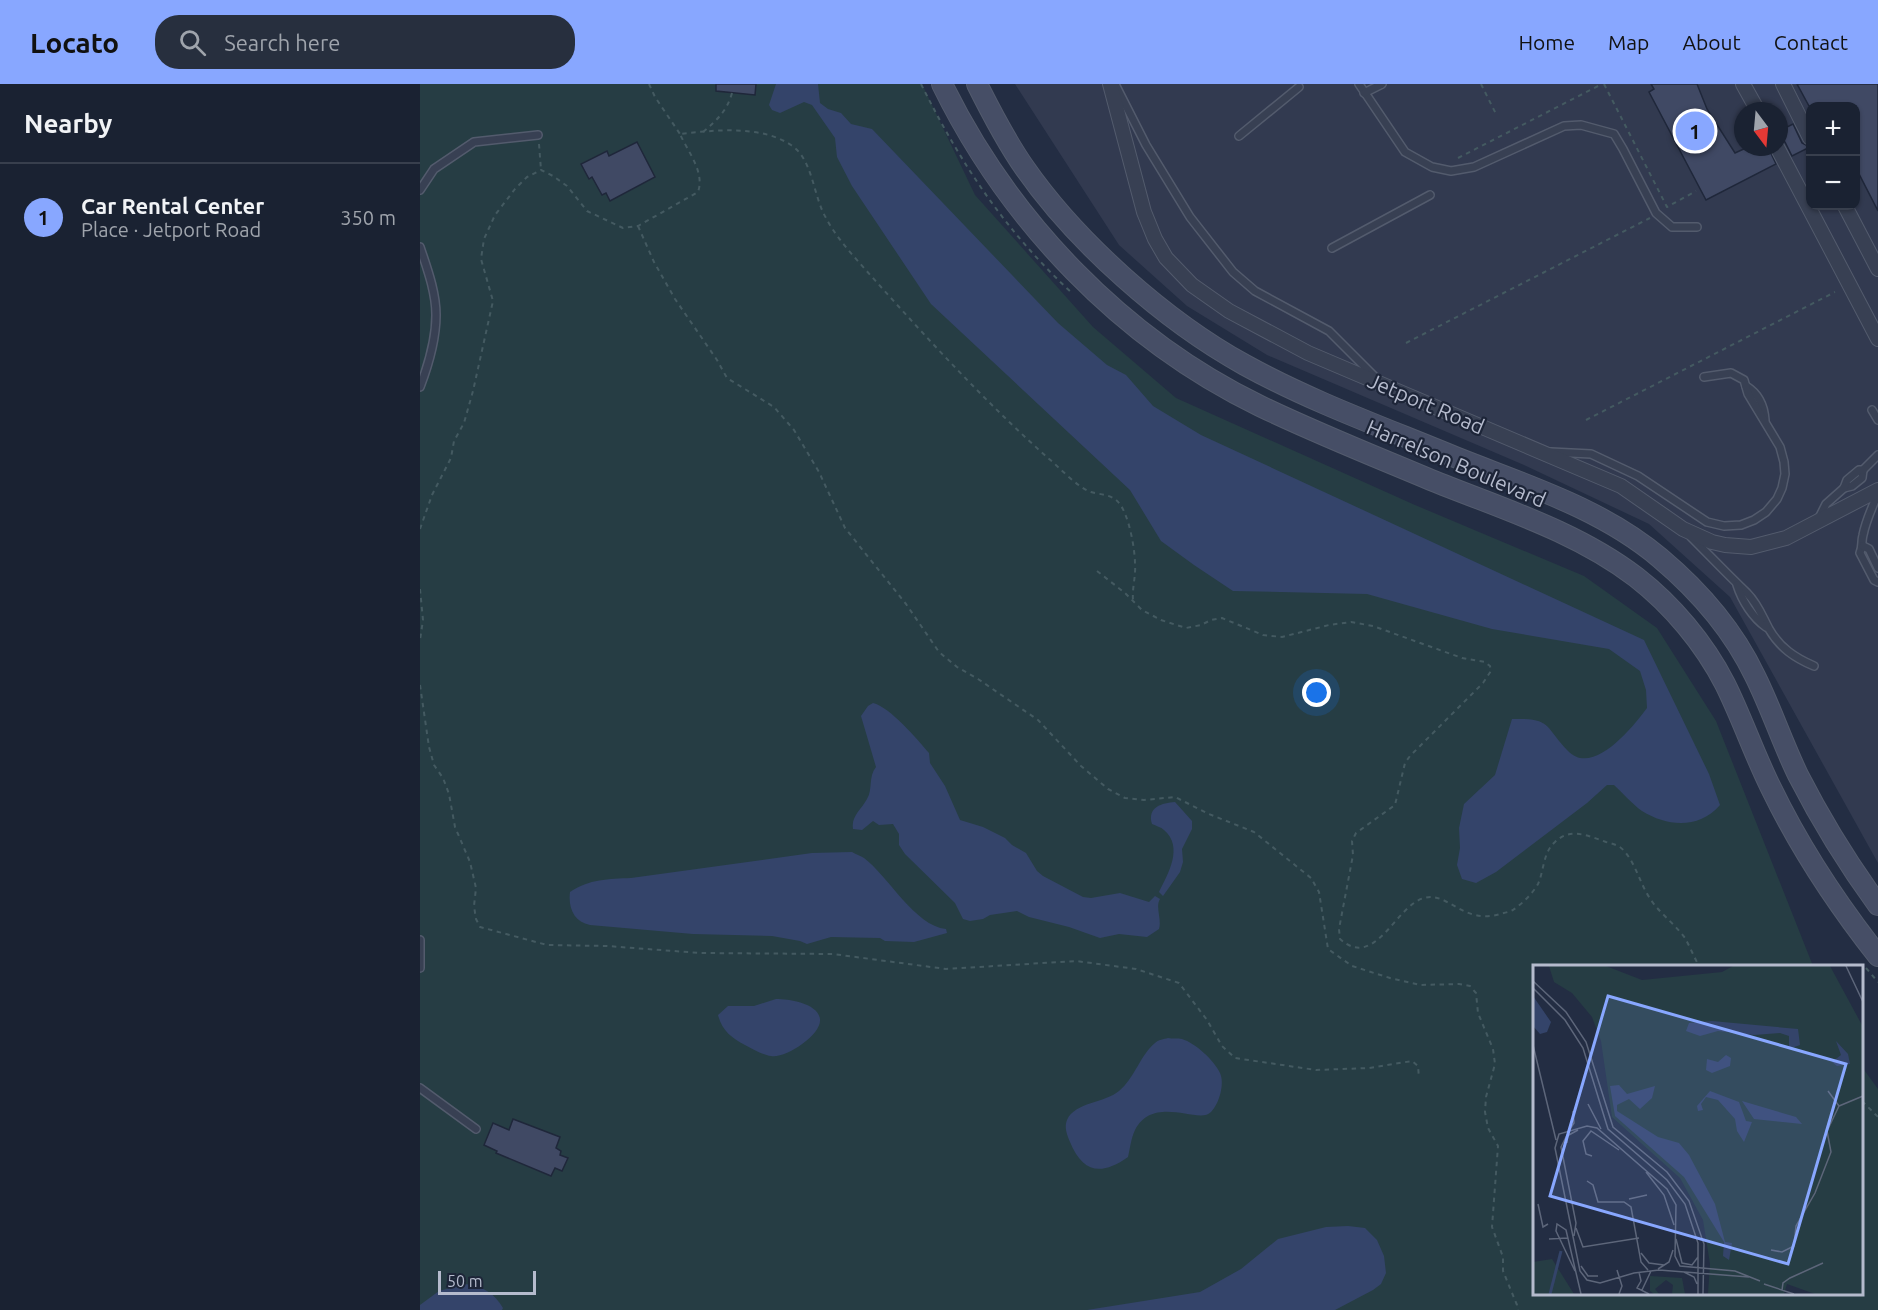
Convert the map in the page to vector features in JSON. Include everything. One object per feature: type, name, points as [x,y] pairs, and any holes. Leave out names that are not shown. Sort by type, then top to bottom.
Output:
[{"type":"main road","name":"Harrelson Boulevard","points":[[942,84],[975,146],[1035,228],[1084,281],[1118,313],[1155,342],[1197,371],[1258,405],[1569,536],[1612,561],[1656,594],[1707,652],[1724,683],[1771,788],[1802,844],[1853,924],[1869,959]]},
{"type":"main road","name":"Harrelson Boulevard","points":[[977,84],[1010,146],[1046,196],[1104,259],[1135,287],[1195,333],[1243,364],[1300,392],[1547,493],[1594,515],[1638,541],[1675,571],[1720,621],[1746,658],[1803,783],[1858,879],[1878,905]]},
{"type":"street","name":"Jetport Road","points":[[1113,84],[1144,212],[1166,258],[1192,285],[1229,311],[1308,353],[1621,486],[1683,529],[1718,544],[1751,547],[1786,538],[1874,493],[1878,483]]},
{"type":"street","points":[[1743,84],[1753,102]]},
{"type":"street","points":[[1783,84],[1806,130]]},
{"type":"street","points":[[1782,156],[1878,339]]},
{"type":"street","points":[[1847,210],[1878,269]]},
{"type":"lane","points":[[1113,84],[1146,145],[1190,217],[1233,272],[1255,291],[1329,331],[1387,388]]},
{"type":"lane","points":[[1359,84],[1405,152],[1432,167],[1451,171],[1474,167],[1564,126],[1581,124],[1614,134],[1657,214],[1672,228],[1697,227]]},
{"type":"lane","points":[[1364,93],[1382,84]]},
{"type":"lane","points":[[1239,136],[1299,87]]},
{"type":"lane","points":[[420,190],[434,169],[474,142],[538,135]]},
{"type":"lane","points":[[1332,248],[1430,195]]},
{"type":"lane","points":[[420,247],[431,280],[436,314],[428,364],[420,387]]},
{"type":"lane","points":[[1543,452],[1591,454],[1638,476],[1707,522],[1724,526],[1741,525],[1754,520],[1766,512],[1777,499],[1782,488],[1784,462],[1780,447],[1748,394],[1744,380],[1731,373],[1704,377]]},
{"type":"lane","points":[[1872,410],[1878,420]]},
{"type":"lane","points":[[1816,522],[1826,504],[1844,489],[1847,480],[1859,470],[1863,470],[1878,455]]},
{"type":"lane","points":[[1874,493],[1860,553],[1874,580],[1878,582]]},
{"type":"lane","points":[[1683,529],[1748,594],[1761,611],[1768,628],[1778,642],[1796,659],[1814,666]]},
{"type":"lane","points":[[1863,546],[1869,549],[1878,568]]},
{"type":"lane","points":[[420,940],[420,968]]},
{"type":"lane","points":[[420,1088],[476,1129]]},
{"type":"path","points":[[541,170],[567,186],[587,211],[622,228],[638,226],[698,192],[701,184],[696,166],[680,134],[649,84]]},
{"type":"path","points":[[921,84],[945,132],[981,189],[1023,244],[1080,300]]},
{"type":"path","points":[[1480,84],[1496,114]]},
{"type":"path","points":[[1458,158],[1603,84],[1667,207]]},
{"type":"path","points":[[703,132],[718,120],[728,106],[732,93]]},
{"type":"path","points":[[680,134],[746,132],[772,136],[793,146],[806,161],[816,196],[840,241],[915,326],[1021,434],[1083,488],[1115,498],[1121,504],[1129,528],[1136,564],[1133,600]]},
{"type":"path","points":[[538,135],[541,170]]},
{"type":"path","points":[[420,529],[432,495],[451,458],[454,441],[464,423],[493,301],[481,259],[484,238],[495,214],[515,189],[527,177],[541,170]]},
{"type":"path","points":[[1406,343],[1657,214],[1696,191]]},
{"type":"path","points":[[638,226],[654,262],[727,378],[774,407],[794,430],[819,472],[845,528],[906,604],[939,652],[957,667],[1038,720],[1081,766],[1108,789],[1125,798],[1144,800],[1175,796],[1209,814],[1254,832],[1311,878],[1319,892],[1328,949],[1352,966],[1420,985],[1459,984],[1470,987],[1476,993],[1478,1013],[1493,1049],[1494,1064],[1485,1112],[1488,1128],[1498,1146],[1492,1227],[1503,1257],[1503,1271],[1518,1310]]},
{"type":"path","points":[[1586,420],[1836,292]]},
{"type":"path","points":[[1097,571],[1142,610],[1186,628],[1222,618],[1263,634],[1282,637],[1351,622],[1373,626],[1462,658],[1485,662],[1490,666],[1491,672],[1483,683],[1405,763],[1395,805],[1356,833],[1352,841],[1353,855],[1339,929],[1340,939],[1348,947],[1360,948],[1373,943],[1410,907],[1423,898],[1439,897],[1475,917],[1493,916],[1512,911],[1531,894],[1538,884],[1549,850],[1555,841],[1578,833],[1616,844],[1625,852],[1649,898],[1685,938],[1698,965]]},
{"type":"path","points":[[420,589],[423,620],[420,640]]},
{"type":"path","points":[[420,685],[429,747],[449,794],[455,827],[470,862],[476,888],[474,906],[476,919],[480,927],[495,933],[547,945],[607,946],[700,953],[833,954],[946,969],[1076,961],[1136,969],[1179,983],[1207,1020],[1222,1046],[1235,1058],[1316,1071],[1369,1068],[1412,1061],[1418,1066],[1419,1078]]},
{"type":"path","points":[[1869,959],[1878,982]]},
{"type":"path","points":[[1863,1102],[1878,1117]]},
{"type":"shaded area","points":[[420,84],[922,84],[975,195],[1093,327],[1176,398],[1415,505],[1584,576],[1657,628],[1716,721],[1813,965],[1533,965],[1533,1295],[1863,1295],[1863,1068],[1878,1089],[1878,1310],[420,1310]]},
{"type":"shaded area","points":[[1015,84],[1878,84],[1878,863],[1730,597],[1649,524],[1524,465],[1267,355],[1187,306],[1119,245]]},
{"type":"water","points":[[776,84],[818,84],[820,103],[828,109],[841,113],[851,124],[872,129],[1058,323],[1107,365],[1126,375],[1153,406],[1201,435],[1644,640],[1709,774],[1720,805],[1712,813],[1693,822],[1673,822],[1642,811],[1614,785],[1607,785],[1587,803],[1496,872],[1476,883],[1462,879],[1457,865],[1460,848],[1459,828],[1464,804],[1495,775],[1512,719],[1541,722],[1568,751],[1578,757],[1589,758],[1600,754],[1622,737],[1647,708],[1646,690],[1640,671],[1609,649],[1492,629],[1367,594],[1233,591],[1194,565],[1161,541],[1130,490],[931,304],[852,186],[837,157],[835,138],[812,105],[804,102],[780,113],[772,110],[769,105]]},
{"type":"water","points":[[873,703],[895,717],[929,753],[930,763],[945,786],[960,820],[983,827],[1005,838],[1026,853],[1037,871],[1043,876],[1083,897],[1091,898],[1120,893],[1149,902],[1155,896],[1160,899],[1159,929],[1147,937],[1119,934],[1100,938],[1029,917],[1017,911],[970,921],[963,919],[955,903],[905,854],[899,845],[899,834],[893,824],[879,825],[873,821],[862,830],[853,829],[855,817],[869,795],[872,775],[876,767],[861,716]]},
{"type":"water","points":[[1175,802],[1192,821],[1192,829],[1182,849],[1183,862],[1180,872],[1163,896],[1159,892],[1172,861],[1173,844],[1164,830],[1152,824],[1151,818],[1157,807]]},
{"type":"water","points":[[852,852],[873,866],[923,919],[946,929],[947,933],[914,942],[885,941],[880,938],[831,937],[807,944],[772,936],[693,934],[590,925],[580,921],[571,909],[570,892],[584,884],[599,880],[631,878],[812,853]]},
{"type":"water","points":[[776,999],[795,1001],[808,1006],[814,1009],[820,1019],[819,1025],[809,1039],[785,1054],[771,1056],[740,1042],[725,1030],[718,1015],[728,1006],[754,1006]]},
{"type":"water","points":[[1168,1038],[1182,1039],[1193,1044],[1217,1068],[1221,1078],[1221,1088],[1214,1108],[1205,1115],[1176,1112],[1153,1114],[1143,1119],[1135,1130],[1128,1157],[1101,1169],[1087,1165],[1075,1152],[1070,1142],[1066,1128],[1067,1120],[1071,1114],[1083,1106],[1119,1091],[1150,1048],[1158,1041]]},
{"type":"water","points":[[1326,1227],[1365,1228],[1377,1240],[1384,1256],[1386,1273],[1381,1284],[1373,1290],[1335,1310],[1087,1310],[1200,1292],[1241,1269],[1278,1239]]},
{"type":"water","points":[[465,1284],[477,1286],[492,1294],[500,1303],[502,1310],[420,1310],[420,1305],[439,1291]]},
{"type":"building","points":[[716,84],[756,84],[755,95],[716,91]]},
{"type":"building","points":[[1651,84],[1697,84],[1707,109],[1734,151],[1734,156],[1772,156],[1776,164],[1706,200],[1649,92],[1654,89]]},
{"type":"building","points":[[1797,84],[1878,84],[1878,211],[1860,176],[1860,102],[1807,102]]},
{"type":"building","points":[[1793,124],[1802,143],[1806,145],[1806,149],[1792,156],[1788,148],[1788,126]]},
{"type":"building","points":[[637,142],[655,177],[610,201],[606,193],[602,195],[592,177],[589,179],[581,164],[607,151],[609,156]]},
{"type":"building","points":[[513,1119],[560,1137],[556,1148],[561,1151],[560,1155],[568,1158],[562,1171],[555,1168],[551,1176],[496,1153],[497,1151],[484,1145],[493,1123],[509,1130]]},
{"type":"place","name":"Car Rental Center","points":[[1695,131]]}]
